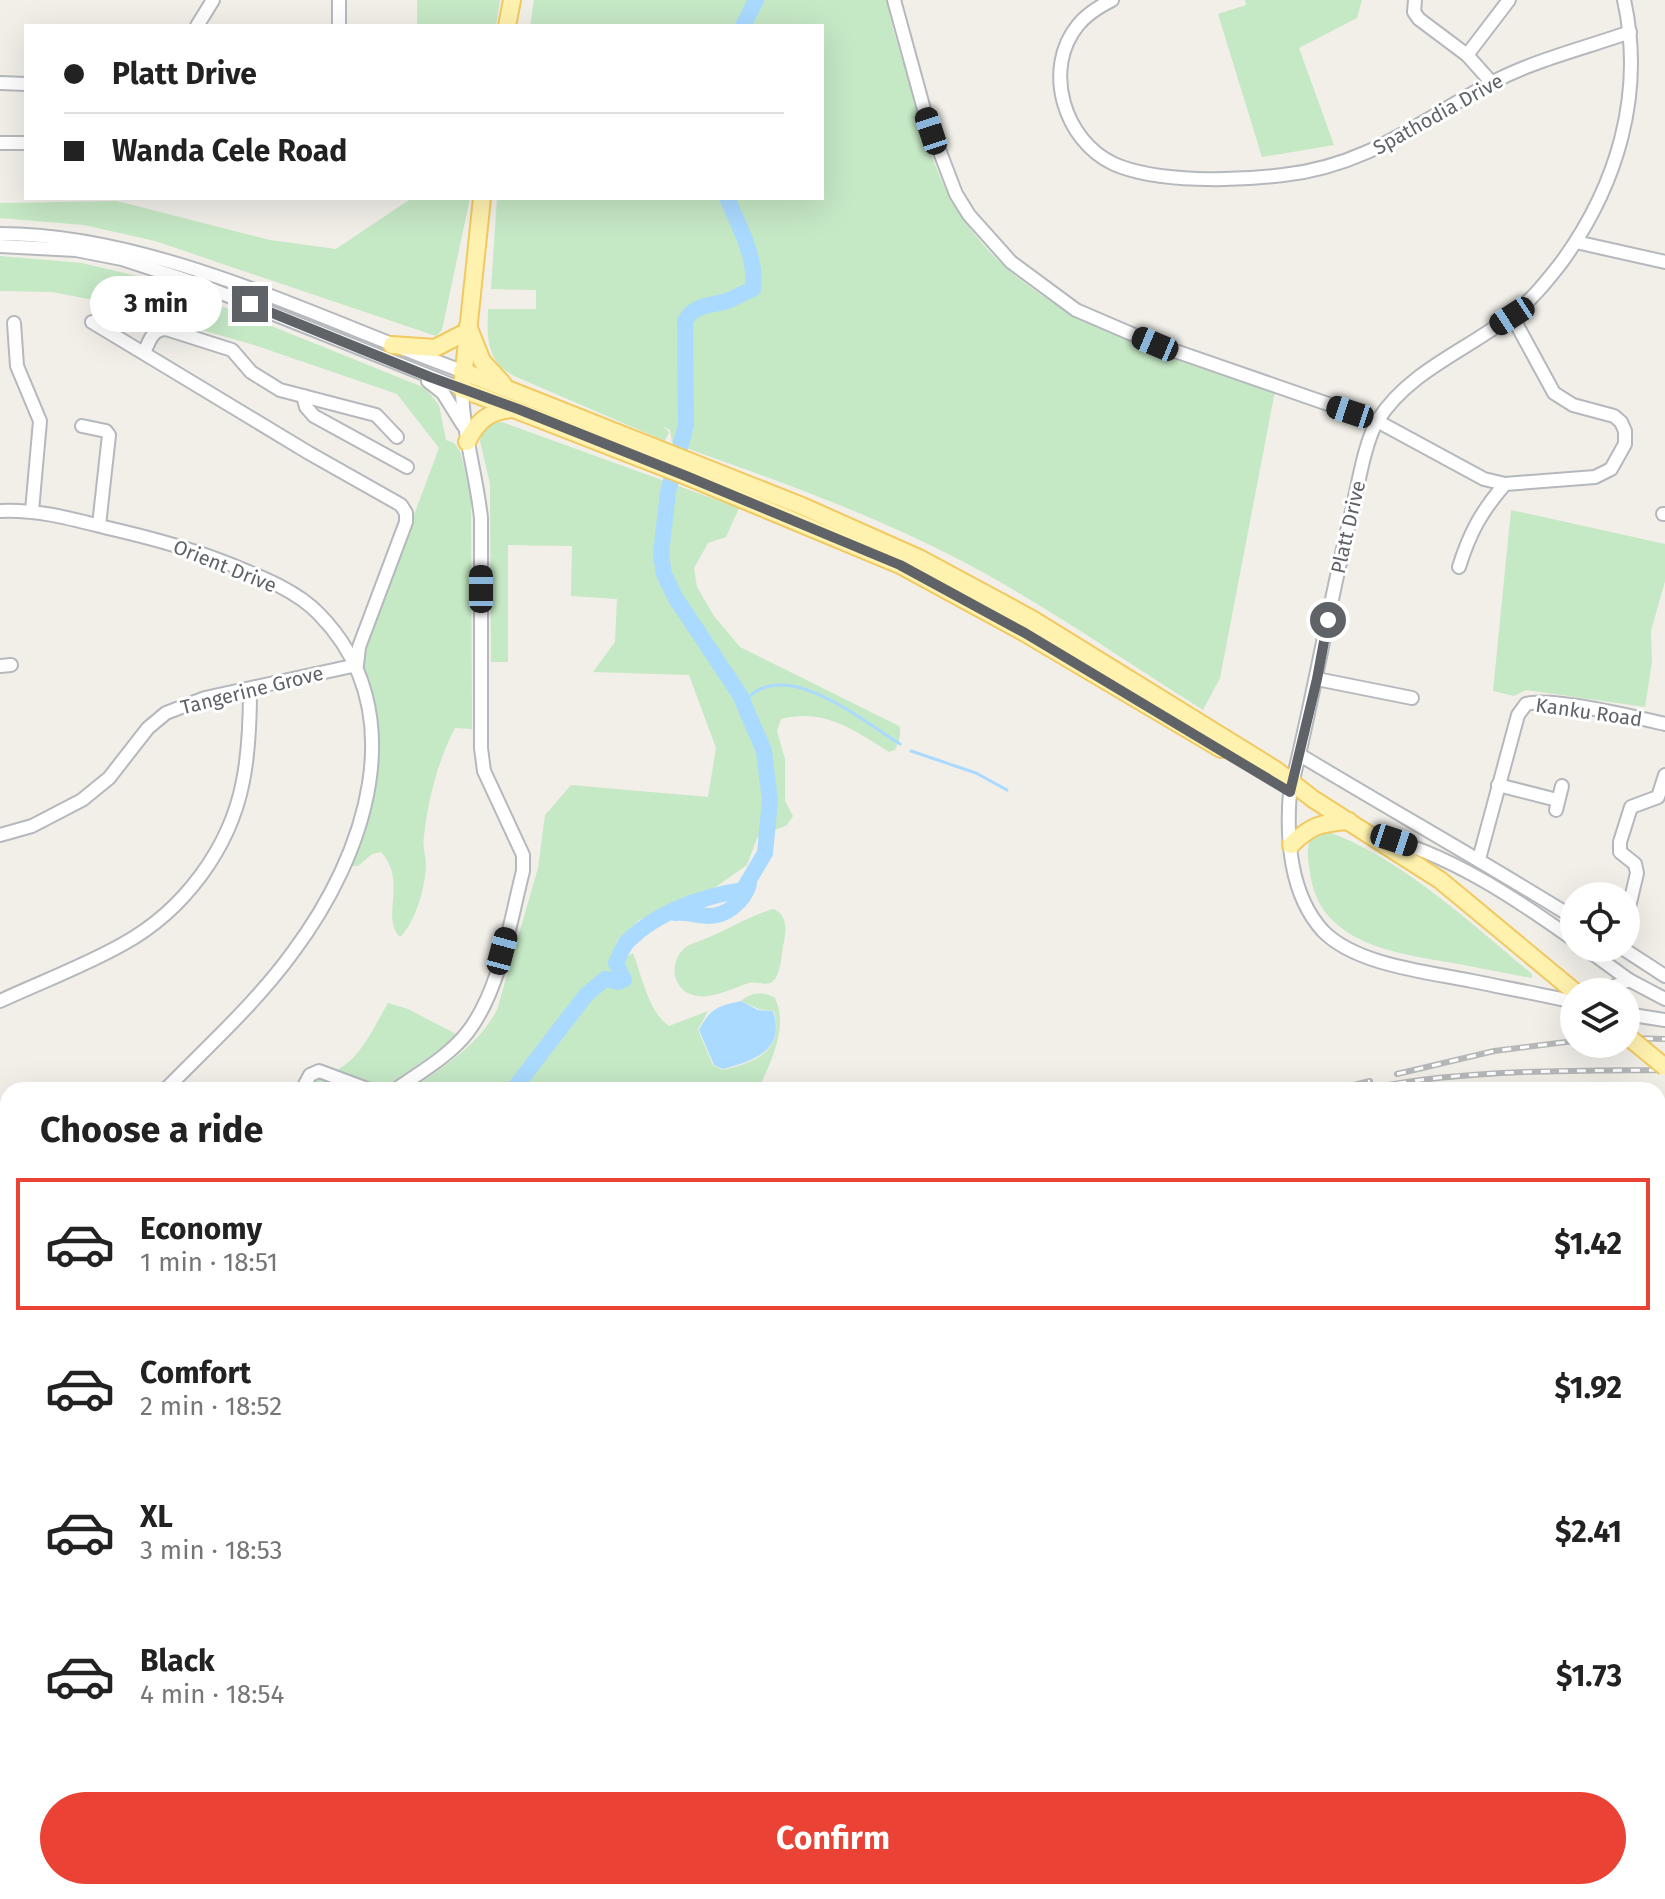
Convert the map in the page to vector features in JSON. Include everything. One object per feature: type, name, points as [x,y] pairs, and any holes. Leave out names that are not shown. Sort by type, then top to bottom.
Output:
[{"type":"main road","points":[[507,24],[512,0]]},
{"type":"main road","points":[[482,200],[462,389],[661,458]]},
{"type":"main road","points":[[392,345],[435,348],[467,328]]},
{"type":"main road","points":[[467,328],[482,361],[512,391]]},
{"type":"main road","points":[[462,371],[690,470],[873,536],[975,587],[1108,664],[1291,786],[1440,880],[1560,980]]},
{"type":"main road","points":[[465,433],[496,411],[518,409]]},
{"type":"main road","points":[[1291,845],[1319,824],[1349,821]]},
{"type":"main road","points":[[1640,1046],[1665,1067]]},
{"type":"street","points":[[198,24],[213,0]]},
{"type":"street","points":[[339,0],[339,24]]},
{"type":"street","points":[[894,0],[925,113],[956,194],[969,215],[1011,262],[1076,310],[1155,344],[1377,421],[1484,479],[1505,484],[1595,477],[1611,469],[1625,444],[1621,422],[1614,416],[1560,399],[1512,316]]},
{"type":"street","name":"Spathodia Drive","points":[[1112,0],[1091,12],[1067,42],[1061,59],[1061,97],[1068,116],[1088,145],[1104,159],[1138,171],[1167,176],[1257,177],[1330,166],[1367,153],[1416,129],[1515,72],[1630,32]]},
{"type":"street","points":[[1415,0],[1414,12],[1419,19],[1467,55],[1492,83]]},
{"type":"street","points":[[1467,55],[1509,0]]},
{"type":"street","name":"Platt Drive","points":[[1560,999],[1391,965],[1350,949],[1324,932],[1305,904],[1294,874],[1291,786],[1317,679],[1340,560],[1377,421],[1414,382],[1512,316],[1539,291],[1576,242],[1605,190],[1618,155],[1631,90],[1630,32],[1624,0]]},
{"type":"street","points":[[0,83],[24,84]]},
{"type":"street","points":[[0,143],[24,143]]},
{"type":"street","points":[[0,234],[66,238],[160,258],[462,371]]},
{"type":"street","points":[[1576,242],[1665,262]]},
{"type":"street","points":[[0,246],[76,250],[122,259],[201,285],[462,389],[465,433],[481,518],[481,748],[491,791],[523,855],[523,871],[484,1006],[466,1035],[406,1082]]},
{"type":"street","points":[[92,322],[405,509],[406,522],[359,647],[357,665]]},
{"type":"street","points":[[14,323],[17,366],[40,421],[32,511]]},
{"type":"street","points":[[144,353],[153,335],[161,329],[232,350],[258,377],[280,390],[376,415],[397,437]]},
{"type":"street","points":[[415,371],[443,393],[465,433]]},
{"type":"street","points":[[303,396],[306,407],[314,416],[407,467]]},
{"type":"street","points":[[82,426],[106,431],[109,435],[102,526]]},
{"type":"street","points":[[102,526],[116,438]]},
{"type":"street","points":[[1459,567],[1478,518],[1505,484]]},
{"type":"street","name":"Orient Drive","points":[[0,511],[32,511],[181,546],[269,581],[318,612],[338,636],[357,665],[371,708],[372,759],[362,816],[335,885],[294,951],[265,988],[173,1082]]},
{"type":"street","name":"Tangerine Grove","points":[[0,835],[32,826],[82,800],[109,778],[148,728],[166,713],[205,698],[357,665]]},
{"type":"street","points":[[1317,679],[1412,698]]},
{"type":"street","points":[[0,1001],[122,945],[160,919],[201,876],[227,833],[243,783],[250,730],[250,689]]},
{"type":"street","name":"Kanku Road","points":[[1498,785],[1518,715],[1526,704],[1535,702],[1665,724]]},
{"type":"street","points":[[1300,755],[1560,909]]},
{"type":"street","points":[[1635,882],[1635,864],[1620,852],[1620,842],[1631,807],[1658,797],[1665,775]]},
{"type":"street","points":[[1479,859],[1498,785],[1556,805],[1562,786]]},
{"type":"street","points":[[1370,834],[1416,847],[1486,882],[1560,931]]},
{"type":"street","points":[[1640,960],[1665,976]]},
{"type":"street","points":[[1604,962],[1626,978]]},
{"type":"street","points":[[1640,986],[1665,999]]},
{"type":"street","points":[[1640,1016],[1665,1020]]},
{"type":"street","points":[[306,1082],[310,1075],[319,1071],[349,1082]]},
{"type":"green space","points":[[417,0],[500,0],[496,24],[417,24]]},
{"type":"green space","points":[[534,0],[887,0],[924,134],[944,185],[978,238],[1011,272],[1050,301],[1092,324],[1183,361],[1275,391],[1220,678],[1203,710],[1022,595],[960,560],[890,526],[672,443],[670,430],[662,426],[669,432],[665,441],[514,376],[498,363],[488,339],[488,309],[536,309],[536,290],[491,289],[497,200],[824,200],[824,24],[530,24]]},
{"type":"green space","points":[[1245,0],[1362,0],[1357,18],[1299,48],[1334,145],[1262,157],[1218,14],[1246,5]]},
{"type":"green space","points":[[409,200],[470,200],[442,330],[436,336],[155,241],[84,225],[0,218],[0,203],[117,201],[270,240],[336,249]]},
{"type":"green space","points":[[0,256],[82,263],[162,282],[425,388],[439,405],[446,440],[454,443],[460,451],[471,495],[472,729],[455,728],[439,767],[428,808],[424,885],[415,914],[400,937],[392,920],[394,887],[389,863],[381,852],[372,854],[358,866],[350,866],[369,812],[378,760],[378,722],[363,659],[364,649],[439,448],[397,394],[254,345],[104,302],[52,292],[0,291]]},
{"type":"green space","points":[[502,422],[739,508],[726,537],[708,543],[694,568],[697,587],[714,616],[740,647],[899,726],[898,744],[895,750],[889,752],[851,729],[825,719],[797,716],[781,719],[777,731],[785,759],[785,801],[793,816],[787,825],[757,838],[747,865],[717,886],[687,902],[639,920],[617,942],[609,964],[616,987],[629,984],[630,973],[623,964],[624,959],[633,953],[651,1002],[669,1026],[708,1011],[698,1030],[713,1065],[723,1070],[757,1059],[775,1036],[774,1011],[759,1009],[741,1001],[757,994],[775,998],[779,1009],[779,1033],[761,1082],[421,1082],[469,1046],[497,1010],[538,868],[545,815],[571,785],[708,797],[716,748],[689,675],[593,672],[615,642],[617,599],[571,596],[572,546],[508,545],[508,662],[491,662],[490,484],[480,441],[488,423]]},
{"type":"green space","points":[[1511,510],[1665,544],[1665,581],[1651,631],[1652,662],[1645,707],[1526,690],[1514,696],[1493,691]]},
{"type":"green space","points":[[1325,831],[1380,857],[1434,893],[1532,974],[1532,978],[1384,949],[1346,931],[1330,918],[1318,901],[1311,879],[1309,842],[1311,837]]},
{"type":"green space","points":[[773,909],[782,915],[785,930],[779,970],[773,981],[768,984],[749,983],[704,996],[690,994],[678,983],[675,967],[686,947]]},
{"type":"green space","points":[[388,1003],[408,1009],[456,1034],[393,1082],[315,1082],[346,1065],[367,1040]]},
{"type":"water","points":[[741,1001],[758,1010],[773,1011],[775,1035],[764,1052],[723,1069],[714,1065],[699,1030],[715,1010]]},
{"type":"waterway","points":[[744,24],[756,0]]},
{"type":"waterway","points":[[519,1082],[586,995],[605,979],[624,980],[616,963],[628,941],[653,922],[681,907],[712,896],[743,890],[765,853],[770,801],[764,751],[740,695],[675,597],[664,574],[661,554],[668,492],[686,425],[685,321],[693,311],[703,306],[727,301],[753,289],[750,254],[728,200]]},
{"type":"waterway","points":[[743,703],[759,689],[778,685],[800,688],[843,707],[900,744]]},
{"type":"waterway","points":[[911,751],[976,773],[1007,790]]},
{"type":"waterway","points":[[675,913],[709,916],[722,913],[739,902],[749,884]]},
{"type":"railway","points":[[1640,1038],[1665,1039]]},
{"type":"railway","points":[[1397,1074],[1494,1051],[1560,1043]]},
{"type":"railway","points":[[1406,1082],[1552,1071],[1665,1070]]},
{"type":"railway","points":[[1366,1082],[1370,1081]]},
{"type":"route","points":[[250,304],[686,476],[900,565],[1025,633],[1290,792],[1328,620]]}]
